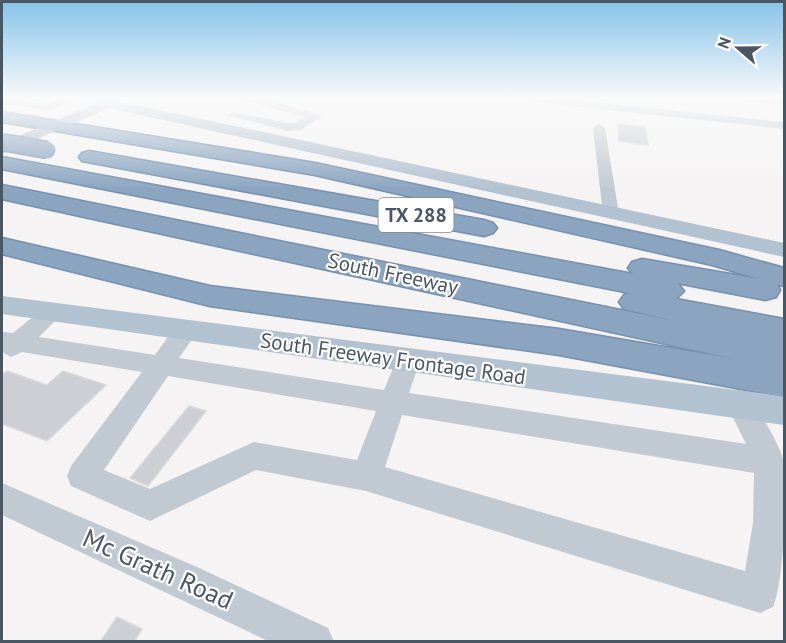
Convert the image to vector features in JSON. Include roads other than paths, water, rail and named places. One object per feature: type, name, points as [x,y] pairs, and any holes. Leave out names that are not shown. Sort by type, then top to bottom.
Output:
[{"type":"highway","points":[[78,129],[326,171],[719,258],[784,279]]},
{"type":"highway","name":"TX 288","points":[[2,142],[784,279]]},
{"type":"highway","points":[[5,169],[442,263],[784,332]]},
{"type":"highway","points":[[5,169],[784,312]]},
{"type":"highway","name":"South Freeway","points":[[5,169],[171,228],[784,356]]},
{"type":"highway","points":[[291,193],[409,225],[784,294]]},
{"type":"highway","points":[[171,228],[442,263]]},
{"type":"highway","points":[[2,246],[210,296],[559,342],[784,382]]},
{"type":"main road","points":[[2,137],[30,129]]},
{"type":"main road","points":[[5,169],[43,129]]},
{"type":"main road","points":[[227,129],[784,250]]},
{"type":"main road","name":"South Freeway Frontage Road","points":[[2,305],[784,411]]},
{"type":"street","points":[[599,129],[610,214]]},
{"type":"street","points":[[7,346],[53,312]]},
{"type":"street","points":[[186,331],[160,364],[82,476],[150,505],[254,456],[366,476],[760,594],[770,523],[769,462],[741,405]]},
{"type":"street","points":[[7,346],[160,364],[769,462]]},
{"type":"street","points":[[366,476],[395,402],[408,361]]},
{"type":"street","name":"Mc Grath Road","points":[[2,499],[184,580],[314,642]]}]
